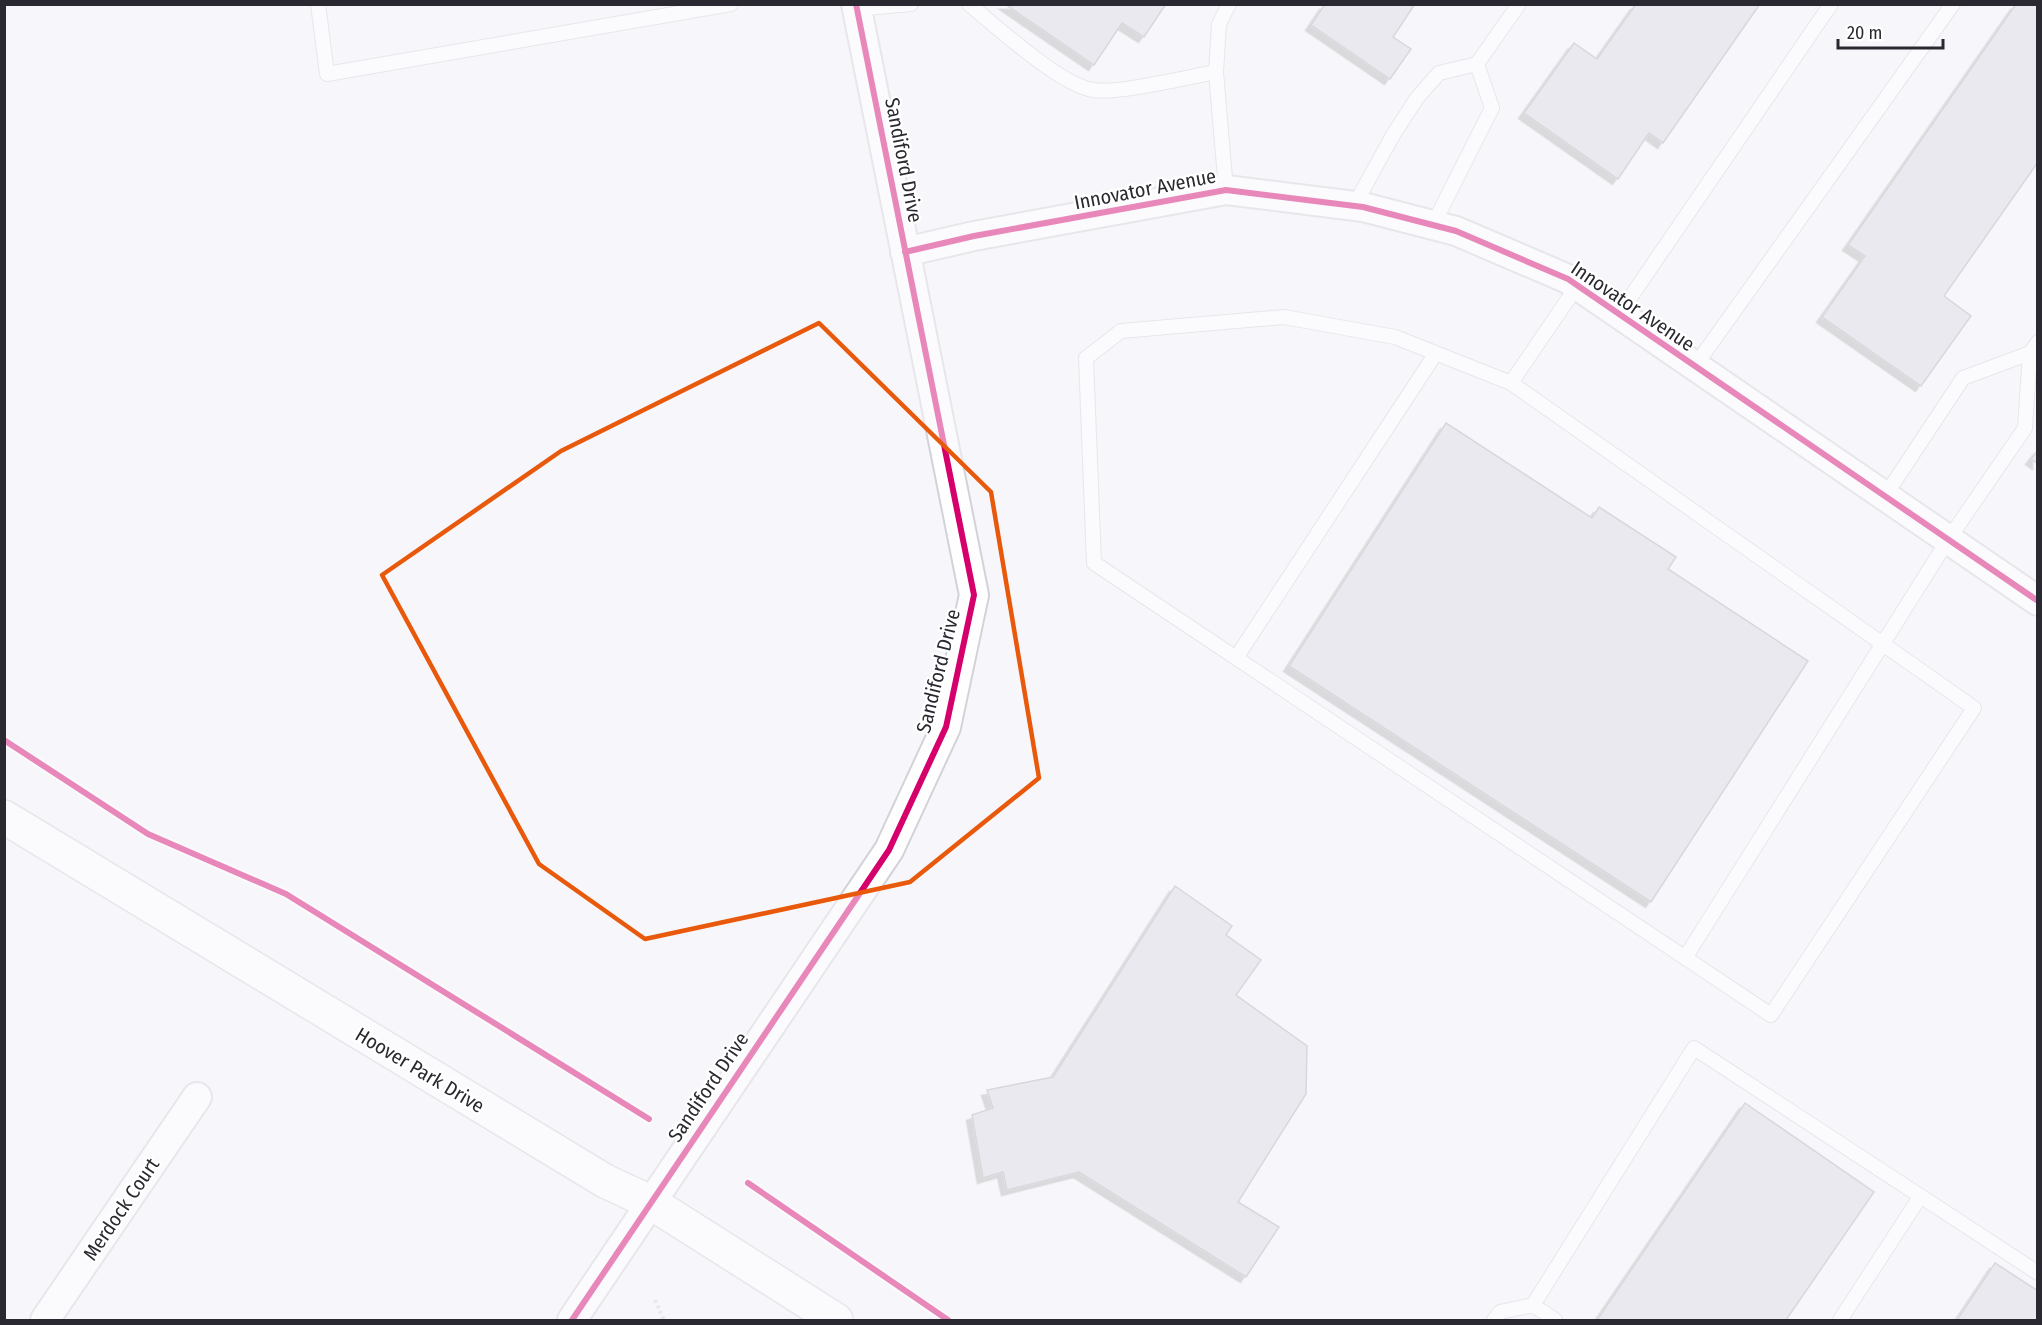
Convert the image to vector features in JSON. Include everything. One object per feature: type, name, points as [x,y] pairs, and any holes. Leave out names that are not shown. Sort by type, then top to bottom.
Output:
[{"type":"street","name":"Sandiford Drive","points":[[572,1320],[889,850],[946,727],[974,595],[905,252],[852,7]]},
{"type":"street","name":"Innovator Avenue","points":[[905,252],[974,236],[1226,190],[1354,206],[1456,231],[1577,286],[2037,601]]},
{"type":"street","name":"Hoover Park Drive","points":[[4,817],[605,1181],[650,1203],[836,1320]]},
{"type":"street","name":"Merdock Court","points":[[45,1320],[197,1098]]},
{"type":"lane","points":[[318,4],[327,74],[730,4]]},
{"type":"lane","points":[[852,7],[911,4]]},
{"type":"lane","points":[[969,4],[1062,77],[1093,90],[1122,88],[1216,72]]},
{"type":"lane","points":[[1226,190],[1216,72],[1219,24],[1229,4]]},
{"type":"lane","points":[[1354,206],[1417,98],[1439,73],[1477,64],[1519,4]]},
{"type":"lane","points":[[1619,314],[1831,4]]},
{"type":"lane","points":[[1695,366],[1953,4]]},
{"type":"lane","points":[[1433,225],[1492,108],[1477,64]]},
{"type":"lane","points":[[1511,383],[1577,286]]},
{"type":"lane","points":[[1284,317],[1395,337],[1511,383],[1974,708],[1771,1015],[1094,563],[1086,357],[1121,331],[1284,317]]},
{"type":"lane","points":[[1685,958],[1948,540],[2025,428],[2034,347],[1963,378],[1885,496]]},
{"type":"lane","points":[[1236,658],[1436,353]]},
{"type":"lane","points":[[1494,1320],[1500,1312],[1533,1305],[1694,1048],[2037,1273]]},
{"type":"lane","points":[[1840,1320],[1920,1197]]},
{"type":"lane","points":[[1533,1305],[1555,1320]]},
{"type":"path","points":[[655,1300],[664,1320]]},
{"type":"highlighted area","points":[[819,323],[991,492],[1039,778],[910,882],[645,939],[539,864],[382,575],[561,451]]},
{"type":"building","points":[[1005,4],[1166,4],[1144,37],[1122,23],[1094,65]]},
{"type":"building","points":[[1325,4],[1415,4],[1393,37],[1411,49],[1390,79],[1311,25]]},
{"type":"building","points":[[1636,4],[1760,4],[1663,143],[1649,133],[1618,179],[1524,113],[1574,43],[1597,59]]},
{"type":"building","points":[[2016,4],[2038,4],[2038,162],[1944,296],[1971,316],[1921,386],[1822,317],[1865,256],[1848,245]]},
{"type":"building","points":[[1446,423],[1592,518],[1599,507],[1676,557],[1668,569],[1808,661],[1651,902],[1289,666]]},
{"type":"building","points":[[2038,450],[2038,464],[2031,459]]},
{"type":"building","points":[[1175,886],[1232,926],[1226,935],[1261,960],[1236,995],[1307,1046],[1306,1094],[1238,1202],[1279,1227],[1246,1277],[1079,1172],[1007,1190],[1003,1172],[983,1178],[972,1115],[993,1108],[987,1090],[1053,1077]]},
{"type":"building","points":[[1745,1103],[1874,1192],[1786,1320],[1597,1320]]},
{"type":"building","points":[[1995,1263],[2038,1291],[2038,1320],[1957,1320]]},
{"type":"cycle path","points":[[572,1320],[889,850],[946,727],[974,595],[856,4]]},
{"type":"cycle path","points":[[905,252],[974,236],[1226,190],[1363,207],[1456,231],[1568,279],[2038,601]]},
{"type":"cycle path","points":[[4,740],[148,834],[286,894],[649,1119]]},
{"type":"cycle path","points":[[748,1183],[948,1320]]}]
